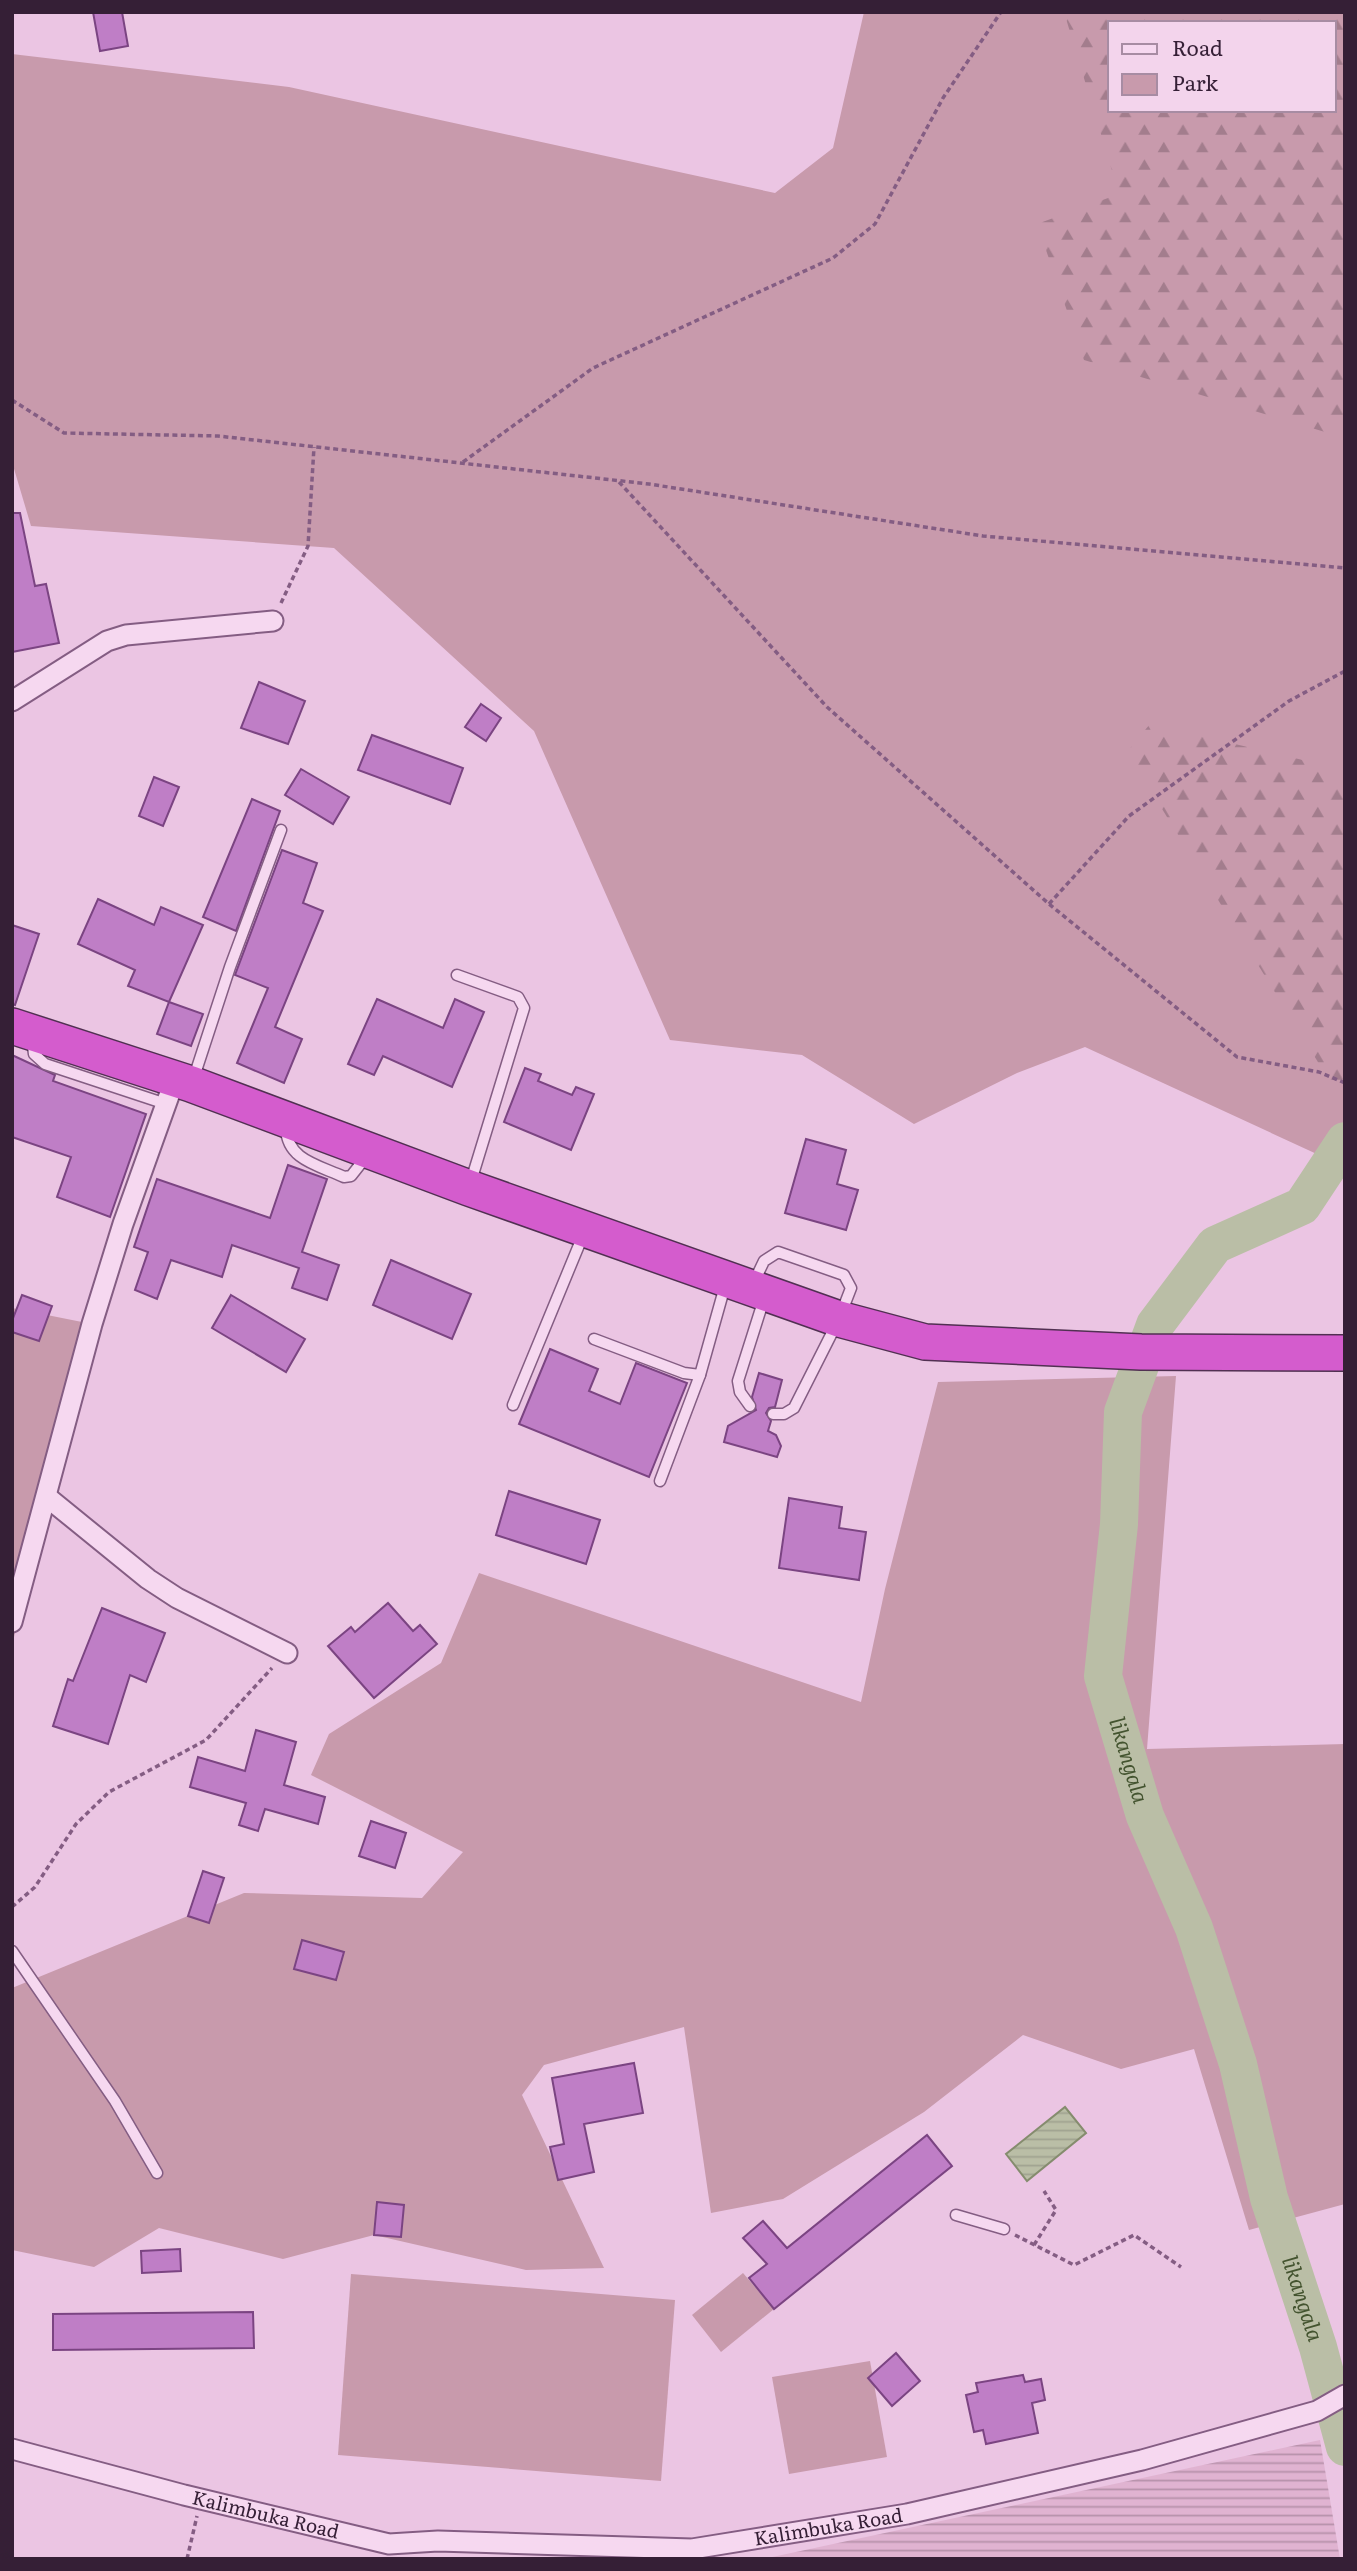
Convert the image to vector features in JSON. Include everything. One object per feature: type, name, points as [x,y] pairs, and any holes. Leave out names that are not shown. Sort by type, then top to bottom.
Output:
[{"type":"highway","points":[[22,1029],[178,1089],[286,1119],[469,1188],[839,1319],[925,1342],[1141,1353],[1345,1353]]},
{"type":"street","points":[[12,701],[107,641],[126,635],[273,621]]},
{"type":"street","points":[[12,1622],[92,1324],[123,1224],[178,1089]]},
{"type":"street","points":[[47,1497],[148,1579],[177,1598],[287,1653]]},
{"type":"street","name":"Kalimbuka Road","points":[[12,2449],[203,2498],[388,2551],[438,2541],[634,2553],[692,2549],[907,2514],[1142,2460],[1317,2411],[1345,2395]]},
{"type":"lane","points":[[178,1089],[230,967],[281,830]]},
{"type":"lane","points":[[457,975],[518,997],[524,1008],[469,1188]]},
{"type":"lane","points":[[513,1405],[585,1229]]},
{"type":"lane","points":[[660,1481],[700,1375],[748,1286]]},
{"type":"lane","points":[[748,1286],[738,1381],[740,1392],[750,1406]]},
{"type":"lane","points":[[773,1414],[784,1414],[794,1408],[839,1319]]},
{"type":"lane","points":[[594,1339],[684,1373],[700,1375]]},
{"type":"lane","points":[[12,1951],[115,2101],[157,2173]]},
{"type":"lane","points":[[956,2215],[1004,2229]]},
{"type":"path","points":[[461,463],[593,368],[833,258],[875,224],[943,97],[1001,12]]},
{"type":"path","points":[[12,400],[64,433],[218,436],[617,480],[983,536],[1345,568]]},
{"type":"path","points":[[273,621],[308,546],[314,447]]},
{"type":"path","points":[[617,480],[827,707],[1049,904],[1237,1057],[1319,1072],[1345,1083]]},
{"type":"path","points":[[1049,904],[1129,816],[1289,701],[1345,671]]},
{"type":"path","points":[[12,1907],[35,1887],[76,1824],[109,1792],[206,1740],[287,1653]]},
{"type":"path","points":[[1034,2245],[1056,2210],[1044,2191]]},
{"type":"path","points":[[1004,2229],[1074,2265],[1134,2235],[1181,2267]]},
{"type":"path","points":[[187,2559],[203,2498]]},
{"type":"shaded area","points":[[1065,2107],[1086,2133],[1027,2181],[1006,2154]]},
{"type":"shaded area","points":[[1320,2440],[1340,2559],[763,2559]]},
{"type":"green space","points":[[864,12],[1345,12],[1345,1167],[1085,1047],[1017,1073],[914,1124],[802,1055],[670,1040],[534,731],[334,548],[31,526],[12,462],[12,54],[289,87],[775,193],[833,148]]},
{"type":"green space","points":[[1064,12],[1345,12],[1345,438],[1084,360],[1037,224],[1119,194]]},
{"type":"green space","points":[[1150,724],[1345,770],[1345,1106],[1127,752]]},
{"type":"green space","points":[[12,1308],[92,1324],[12,1645]]},
{"type":"green space","points":[[1176,1376],[1147,1749],[1345,1744],[1345,2204],[1249,2230],[1194,2049],[1121,2069],[1023,2035],[924,2112],[783,2199],[711,2213],[684,2027],[544,2065],[522,2095],[604,2268],[526,2270],[374,2235],[283,2259],[159,2228],[94,2267],[12,2250],[12,1988],[244,1893],[422,1898],[463,1852],[311,1775],[329,1734],[441,1663],[479,1573],[861,1702],[885,1589],[938,1382]]},
{"type":"green space","points":[[743,2273],[774,2309],[721,2352],[692,2315]]},
{"type":"green space","points":[[351,2274],[675,2300],[661,2481],[338,2455]]},
{"type":"green space","points":[[870,2361],[887,2457],[789,2474],[772,2377]]},
{"type":"building","points":[[93,12],[122,12],[128,46],[100,51]]},
{"type":"building","points":[[12,513],[20,513],[35,586],[46,584],[59,643],[12,652]]},
{"type":"building","points":[[259,682],[305,701],[288,744],[241,728]]},
{"type":"building","points":[[481,704],[501,718],[486,741],[465,727]]},
{"type":"building","points":[[372,735],[463,768],[450,804],[358,770]]},
{"type":"building","points":[[301,769],[349,797],[333,824],[285,795]]},
{"type":"building","points":[[154,777],[179,787],[163,826],[139,816]]},
{"type":"building","points":[[252,799],[280,811],[236,931],[203,917]]},
{"type":"building","points":[[282,850],[317,863],[303,903],[323,911],[275,1027],[302,1039],[284,1083],[237,1063],[268,988],[235,975]]},
{"type":"building","points":[[98,899],[154,925],[161,907],[203,925],[169,1002],[128,986],[135,970],[78,944]]},
{"type":"building","points":[[12,925],[39,934],[15,1005],[12,1004]]},
{"type":"building","points":[[377,999],[443,1028],[455,999],[484,1012],[452,1087],[383,1056],[374,1075],[348,1064]]},
{"type":"building","points":[[169,1002],[203,1014],[191,1046],[157,1034]]},
{"type":"building","points":[[12,1055],[55,1075],[53,1081],[146,1114],[110,1217],[57,1197],[71,1157],[12,1137]]},
{"type":"building","points":[[525,1068],[541,1074],[538,1081],[572,1095],[576,1087],[594,1094],[571,1150],[504,1122]]},
{"type":"building","points":[[806,1139],[846,1150],[837,1184],[858,1190],[846,1230],[785,1213]]},
{"type":"building","points":[[288,1165],[327,1179],[302,1252],[339,1265],[327,1300],[292,1288],[299,1268],[232,1245],[222,1277],[171,1260],[157,1299],[135,1290],[148,1252],[134,1247],[157,1179],[270,1218]]},
{"type":"building","points":[[391,1260],[471,1294],[452,1339],[373,1305]]},
{"type":"building","points":[[22,1295],[52,1306],[39,1341],[12,1332],[12,1321]]},
{"type":"building","points":[[231,1295],[305,1339],[286,1372],[212,1328]]},
{"type":"building","points":[[550,1349],[598,1369],[589,1391],[620,1404],[636,1363],[687,1383],[649,1477],[519,1424]]},
{"type":"building","points":[[759,1373],[782,1380],[775,1407],[769,1408],[766,1413],[771,1421],[768,1431],[776,1435],[781,1446],[777,1457],[724,1442],[728,1426],[756,1410],[752,1397]]},
{"type":"building","points":[[509,1491],[600,1520],[586,1564],[496,1535]]},
{"type":"building","points":[[789,1498],[842,1507],[839,1528],[866,1532],[859,1580],[779,1568]]},
{"type":"building","points":[[388,1603],[413,1631],[420,1625],[437,1644],[374,1698],[328,1646],[351,1627],[355,1632]]},
{"type":"building","points":[[102,1608],[165,1633],[146,1682],[130,1675],[108,1744],[53,1726],[68,1679],[73,1681]]},
{"type":"building","points":[[256,1730],[296,1742],[284,1785],[325,1797],[318,1824],[265,1809],[258,1831],[239,1825],[246,1803],[190,1787],[198,1757],[245,1771]]},
{"type":"building","points":[[371,1821],[406,1833],[395,1868],[359,1856]]},
{"type":"building","points":[[203,1871],[224,1878],[209,1923],[188,1916]]},
{"type":"building","points":[[302,1940],[344,1952],[336,1980],[294,1969]]},
{"type":"building","points":[[634,2063],[643,2113],[584,2124],[594,2172],[558,2180],[550,2147],[564,2144],[552,2078]]},
{"type":"building","points":[[927,2135],[952,2166],[774,2309],[749,2278],[767,2264],[743,2238],[763,2221],[787,2248]]},
{"type":"building","points":[[377,2202],[404,2205],[401,2237],[374,2235]]},
{"type":"building","points":[[180,2249],[181,2271],[142,2273],[141,2251]]},
{"type":"building","points":[[253,2312],[254,2348],[53,2350],[53,2314]]},
{"type":"building","points":[[896,2353],[920,2381],[892,2406],[868,2378]]},
{"type":"building","points":[[1023,2375],[1025,2382],[1041,2379],[1045,2400],[1032,2403],[1038,2433],[986,2444],[983,2430],[974,2432],[966,2395],[978,2392],[976,2383]]},
{"type":"waterway","name":"likangala","points":[[1345,1141],[1302,1206],[1215,1245],[1155,1325],[1123,1412],[1119,1524],[1103,1676],[1145,1816],[1194,1928],[1238,2064],[1269,2198],[1318,2347],[1345,2447]]}]
